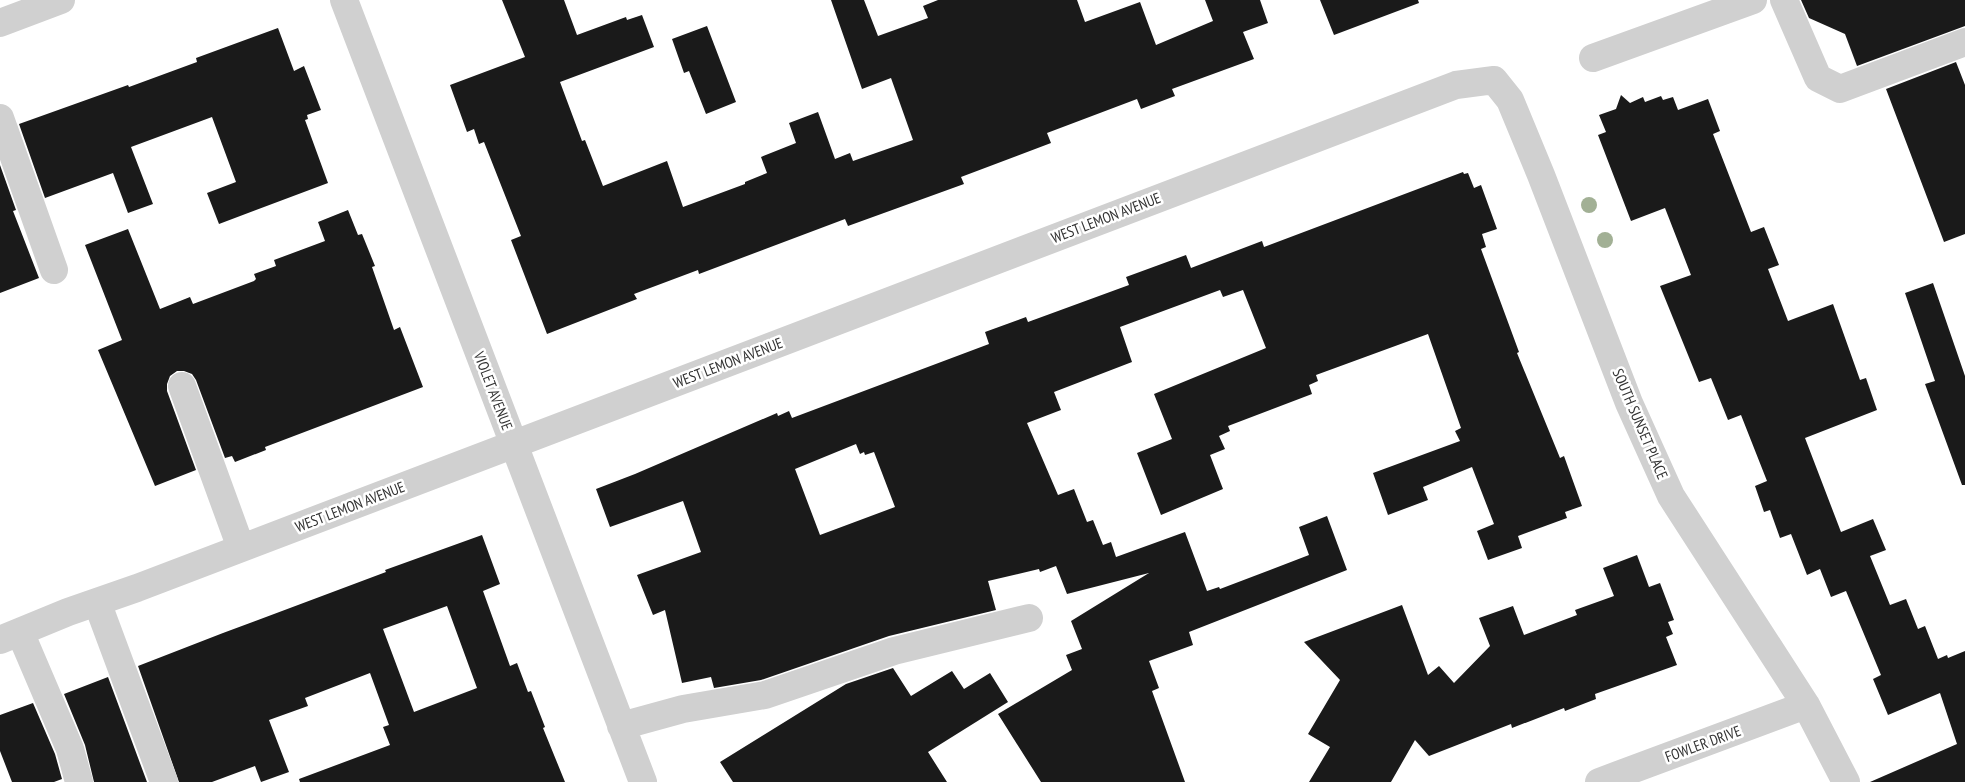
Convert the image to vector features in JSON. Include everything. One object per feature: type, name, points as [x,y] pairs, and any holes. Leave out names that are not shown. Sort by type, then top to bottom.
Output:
[{"type":"street","points":[[0,23],[61,0]]},
{"type":"street","name":"VIOLET AVENUE","points":[[344,0],[643,782]]},
{"type":"street","points":[[1592,58],[1753,0]]},
{"type":"street","points":[[1784,0],[1818,78],[1840,89],[1965,42]]},
{"type":"street","name":"SOUTH SUNSET PLACE","points":[[1456,85],[1494,80],[1510,100],[1542,175],[1629,403],[1671,496],[1806,705],[1846,782]]},
{"type":"street","name":"WEST LEMON AVENUE","points":[[10,636],[68,612],[241,548],[1456,85]]},
{"type":"street","points":[[0,118],[54,270]]},
{"type":"street","points":[[182,386],[241,548]]},
{"type":"street","points":[[97,602],[164,782]]},
{"type":"street","points":[[621,726],[683,709],[765,696],[894,651],[1028,618]]},
{"type":"street","points":[[10,636],[70,749],[79,782]]},
{"type":"street","name":"FOWLER DRIVE","points":[[1599,782],[1806,705]]},
{"type":"building","points":[[502,0],[564,0],[577,35],[626,17],[627,20],[642,15],[654,47],[560,82],[582,141],[585,140],[603,186],[667,161],[683,207],[745,184],[745,182],[767,173],[761,157],[796,143],[789,123],[818,112],[835,159],[850,153],[853,161],[913,140],[891,78],[862,89],[831,0],[864,0],[878,36],[928,18],[923,6],[938,0],[1077,0],[1085,22],[1140,2],[1156,45],[1213,21],[1205,0],[1260,0],[1268,23],[1243,32],[1254,59],[1172,89],[1175,96],[1141,109],[1137,99],[1047,133],[1051,143],[961,177],[964,184],[848,226],[845,219],[699,274],[698,270],[634,294],[637,299],[547,334],[511,240],[521,236],[484,142],[479,144],[474,129],[467,132],[450,85],[525,57]]},
{"type":"building","points":[[1320,0],[1418,0],[1419,3],[1334,35]]},
{"type":"building","points":[[1801,0],[1965,0],[1965,26],[1857,66],[1845,34],[1809,18]]},
{"type":"building","points":[[707,26],[736,102],[706,114],[689,71],[684,73],[672,39]]},
{"type":"building","points":[[278,28],[294,71],[304,66],[321,110],[307,115],[308,119],[305,120],[328,183],[219,224],[207,193],[236,182],[212,117],[131,147],[153,204],[128,213],[113,173],[45,198],[19,124],[197,62],[196,58]]},
{"type":"building","points":[[1956,62],[1965,85],[1965,234],[1944,242],[1886,89]]},
{"type":"building","points":[[1621,95],[1630,103],[1643,97],[1645,102],[1661,96],[1663,100],[1673,97],[1678,110],[1708,99],[1720,131],[1713,134],[1751,232],[1764,227],[1779,265],[1768,269],[1788,321],[1833,304],[1860,380],[1866,378],[1877,410],[1805,438],[1841,532],[1873,519],[1886,550],[1870,556],[1890,605],[1906,599],[1918,629],[1925,626],[1938,659],[1947,655],[1948,658],[1965,651],[1965,782],[1870,782],[1957,744],[1940,693],[1888,715],[1873,679],[1881,675],[1846,591],[1831,597],[1820,569],[1807,575],[1791,534],[1780,538],[1770,510],[1764,512],[1755,486],[1767,481],[1741,415],[1728,420],[1711,378],[1699,382],[1660,286],[1691,275],[1665,208],[1631,221],[1598,135],[1606,132],[1599,115],[1616,109]]},
{"type":"building","points":[[0,165],[16,210],[13,211],[39,278],[0,293]]},
{"type":"building","points":[[1463,172],[1464,174],[1468,173],[1474,188],[1481,185],[1497,229],[1482,234],[1486,247],[1481,249],[1519,352],[1517,353],[1560,458],[1564,456],[1582,506],[1565,512],[1567,518],[1518,536],[1522,548],[1488,560],[1477,531],[1494,524],[1472,467],[1423,487],[1428,500],[1388,515],[1373,473],[1460,441],[1455,431],[1461,428],[1428,334],[1316,375],[1318,381],[1309,385],[1312,394],[1228,426],[1230,431],[1219,436],[1225,449],[1210,455],[1223,489],[1161,515],[1137,453],[1172,439],[1154,394],[1266,348],[1243,290],[1223,297],[1220,290],[1120,327],[1132,362],[1054,392],[1061,410],[1027,423],[1058,495],[1074,489],[1087,522],[1093,520],[1103,545],[1111,542],[1116,557],[1185,532],[1207,591],[1219,587],[1220,589],[1309,555],[1299,527],[1327,516],[1347,570],[1189,632],[1193,645],[1149,661],[1159,688],[1152,691],[1185,782],[1041,782],[998,714],[1072,670],[1066,655],[1082,649],[1071,621],[1149,573],[1067,594],[1056,566],[1040,572],[1039,569],[988,581],[996,610],[889,636],[761,680],[714,688],[711,677],[682,683],[665,610],[653,615],[637,575],[701,552],[683,501],[610,527],[596,489],[777,413],[778,416],[789,411],[792,418],[989,344],[985,332],[1026,317],[1028,322],[1129,285],[1126,277],[1186,255],[1191,268],[1262,241],[1264,247]],"holes":[[[856,444],[860,454],[864,452],[865,455],[874,452],[895,507],[820,535],[795,469]]]},
{"type":"building","points":[[348,210],[358,235],[362,234],[375,266],[372,267],[394,330],[400,327],[423,387],[265,447],[266,450],[235,462],[232,456],[225,458],[196,380],[192,374],[177,371],[170,376],[167,391],[196,470],[155,486],[98,350],[122,340],[85,245],[128,229],[160,309],[190,297],[193,304],[254,281],[256,279],[254,274],[276,266],[274,260],[325,241],[318,222]]},
{"type":"building","points":[[1933,283],[1965,376],[1965,485],[1962,485],[1925,384],[1935,381],[1905,293]]},
{"type":"building","points":[[482,535],[500,584],[483,591],[510,666],[517,663],[528,692],[531,691],[545,727],[543,728],[565,782],[300,782],[299,779],[390,745],[383,727],[389,725],[370,673],[305,698],[308,706],[269,720],[289,772],[261,782],[255,766],[212,782],[179,782],[138,666],[386,572],[385,570]],"holes":[[[447,606],[477,688],[414,712],[383,629]]]},
{"type":"building","points":[[1637,555],[1649,587],[1660,583],[1674,620],[1668,622],[1673,634],[1666,637],[1677,665],[1595,694],[1596,699],[1565,711],[1564,708],[1512,728],[1511,724],[1429,756],[1415,740],[1391,782],[1309,782],[1330,747],[1308,734],[1340,680],[1304,642],[1402,605],[1428,675],[1439,666],[1454,683],[1490,646],[1479,618],[1513,606],[1524,635],[1577,615],[1575,610],[1614,596],[1603,568]]},
{"type":"building","points":[[893,668],[911,696],[952,671],[964,689],[990,673],[1008,702],[928,752],[947,782],[733,782],[720,762],[846,684]]},
{"type":"building","points":[[108,677],[147,782],[94,782],[85,745],[64,694]]},
{"type":"building","points":[[33,703],[55,754],[62,779],[54,782],[12,782],[0,751],[0,715]]}]
